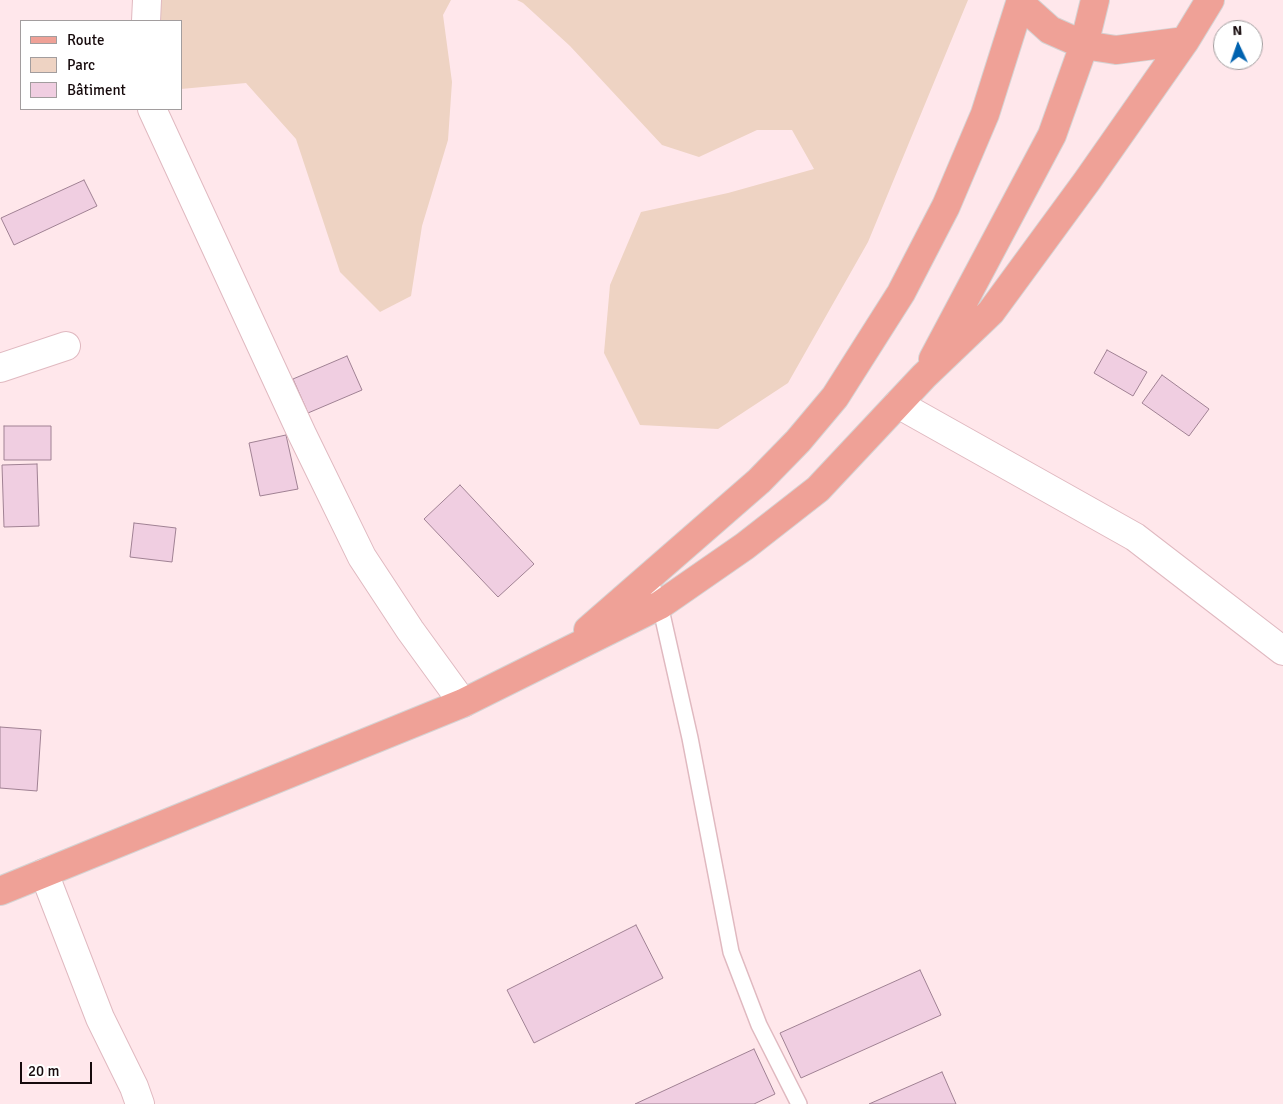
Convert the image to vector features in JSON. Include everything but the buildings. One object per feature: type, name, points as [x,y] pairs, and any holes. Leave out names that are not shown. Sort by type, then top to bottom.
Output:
[{"type":"main road","points":[[924,376],[1052,135],[1084,45],[1095,0]]},
{"type":"main road","points":[[0,891],[463,702],[660,605],[745,546],[818,489],[924,376],[991,312],[1088,181],[1185,42],[1210,0]]},
{"type":"main road","points":[[553,659],[759,481],[798,441],[835,397],[901,293],[946,206],[985,114],[1020,2],[1050,30],[1084,45],[1116,50],[1185,42]]},
{"type":"street","points":[[146,20],[147,0]]},
{"type":"street","points":[[152,110],[302,434],[362,557],[410,630],[463,702]]},
{"type":"street","points":[[0,368],[66,346]]},
{"type":"street","points":[[898,404],[1135,536],[1283,650]]},
{"type":"street","points":[[44,872],[100,1018],[134,1087],[140,1104]]},
{"type":"lane","points":[[649,578],[660,605],[690,738],[732,952],[759,1024],[799,1104]]},
{"type":"green space","points":[[159,0],[451,0],[443,15],[452,82],[448,140],[422,226],[411,296],[380,312],[340,272],[296,139],[246,83],[182,89],[182,20],[159,20]]},
{"type":"green space","points":[[517,0],[968,0],[868,242],[788,383],[718,429],[640,425],[604,353],[610,285],[641,212],[728,193],[814,169],[792,130],[757,130],[699,157],[662,145],[570,46],[523,3]]}]
